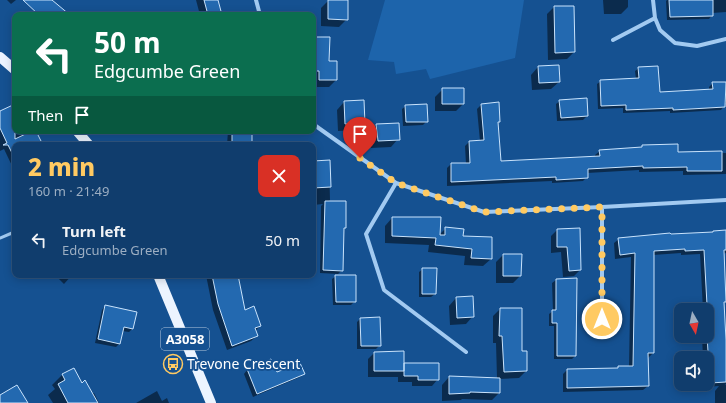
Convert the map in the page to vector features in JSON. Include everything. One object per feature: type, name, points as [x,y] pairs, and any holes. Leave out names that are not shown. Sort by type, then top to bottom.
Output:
[{"type":"main road","points":[[0,57],[12,67]]},
{"type":"main road","points":[[80,134],[86,142]]},
{"type":"main road","name":"A3058","points":[[159,278],[211,403]]},
{"type":"street","points":[[256,0],[259,12]]},
{"type":"street","points":[[653,0],[655,18],[660,30],[675,43],[697,46],[726,39]]},
{"type":"street","points":[[613,40],[655,18]]},
{"type":"street","points":[[316,126],[396,183],[484,212],[726,200]]},
{"type":"street","points":[[396,183],[366,234],[384,290],[466,352]]},
{"type":"street","points":[[602,207],[602,335]]},
{"type":"lane","points":[[0,238],[12,233]]},
{"type":"shaded area","points":[[385,0],[524,0],[515,58],[430,79],[426,69],[396,74],[394,62],[368,60]]},
{"type":"building","points":[[23,0],[52,0],[66,12],[36,12]]},
{"type":"building","points":[[204,0],[218,0],[221,12],[207,12]]},
{"type":"building","points":[[328,0],[348,0],[348,20],[328,19]]},
{"type":"building","points":[[669,0],[713,0],[713,16],[670,17]]},
{"type":"building","points":[[554,6],[574,6],[575,52],[555,53]]},
{"type":"building","points":[[316,37],[330,37],[329,61],[337,61],[337,80],[319,80],[319,71],[316,71]]},
{"type":"building","points":[[559,65],[560,82],[539,83],[538,66]]},
{"type":"building","points":[[658,66],[660,92],[713,89],[712,82],[726,82],[725,107],[673,110],[673,108],[626,110],[626,105],[601,106],[600,80],[639,78],[638,67]]},
{"type":"building","points":[[442,88],[464,88],[464,104],[442,104]]},
{"type":"building","points":[[587,98],[588,116],[561,118],[559,100]]},
{"type":"building","points":[[364,100],[365,124],[345,124],[344,101]]},
{"type":"building","points":[[499,102],[500,122],[498,122],[501,161],[600,156],[599,150],[642,147],[642,145],[678,144],[678,152],[722,151],[722,171],[687,171],[687,167],[643,168],[643,166],[588,169],[588,178],[556,180],[556,177],[451,182],[451,163],[470,163],[469,141],[484,140],[481,104]]},
{"type":"building","points":[[427,104],[428,122],[406,122],[405,105]]},
{"type":"building","points":[[12,105],[12,134],[15,134],[15,139],[26,134],[38,134],[42,142],[12,142],[12,153],[8,145],[3,145],[7,143],[0,128],[0,111]]},
{"type":"building","points":[[399,123],[400,140],[378,141],[376,124]]},
{"type":"building","points":[[232,134],[252,134],[252,142],[232,142]]},
{"type":"building","points":[[330,160],[331,187],[316,188],[316,161]]},
{"type":"building","points":[[325,201],[346,201],[343,271],[323,270]]},
{"type":"building","points":[[392,217],[441,217],[440,235],[445,235],[445,227],[464,229],[463,236],[492,237],[492,259],[471,258],[472,249],[435,245],[436,238],[392,236]]},
{"type":"building","points":[[580,228],[581,270],[569,271],[567,247],[557,247],[557,229]]},
{"type":"building","points":[[726,230],[726,250],[724,250],[726,302],[724,302],[726,382],[714,383],[714,351],[708,351],[707,343],[714,343],[714,303],[707,303],[704,250],[685,251],[685,249],[654,251],[654,353],[648,353],[649,386],[567,388],[567,369],[618,368],[618,366],[633,366],[635,253],[620,255],[618,238]]},
{"type":"building","points":[[503,254],[522,254],[521,276],[503,276]]},
{"type":"building","points":[[422,268],[437,268],[436,294],[422,294]]},
{"type":"building","points":[[335,275],[356,275],[356,302],[336,302]]},
{"type":"building","points":[[213,278],[239,278],[245,310],[254,306],[261,326],[255,328],[258,336],[232,346],[218,304]]},
{"type":"building","points":[[577,278],[576,356],[557,356],[557,323],[552,323],[552,310],[556,310],[556,279]]},
{"type":"building","points":[[473,296],[474,317],[457,318],[456,297]]},
{"type":"building","points":[[105,305],[137,312],[133,329],[124,327],[120,344],[98,339]]},
{"type":"building","points":[[500,308],[522,308],[522,351],[527,351],[527,371],[504,372],[502,336],[499,336]]},
{"type":"building","points":[[380,317],[381,346],[361,346],[360,318]]},
{"type":"building","points":[[404,351],[404,371],[374,371],[374,352]]},
{"type":"building","points":[[271,359],[277,372],[300,363],[305,374],[257,394],[247,369]]},
{"type":"building","points":[[404,363],[439,363],[439,380],[418,380],[418,376],[404,376]]},
{"type":"building","points":[[74,368],[82,383],[85,380],[98,403],[68,403],[58,384],[65,380],[62,374]]},
{"type":"building","points":[[449,376],[500,378],[500,393],[470,392],[449,394]]},
{"type":"building","points":[[17,385],[28,403],[0,403],[0,395]]},
{"type":"place","name":"Trevone Crescent","points":[[173,364]]},
{"type":"route","points":[[360,158],[396,183],[484,212],[602,207],[602,319]]}]
